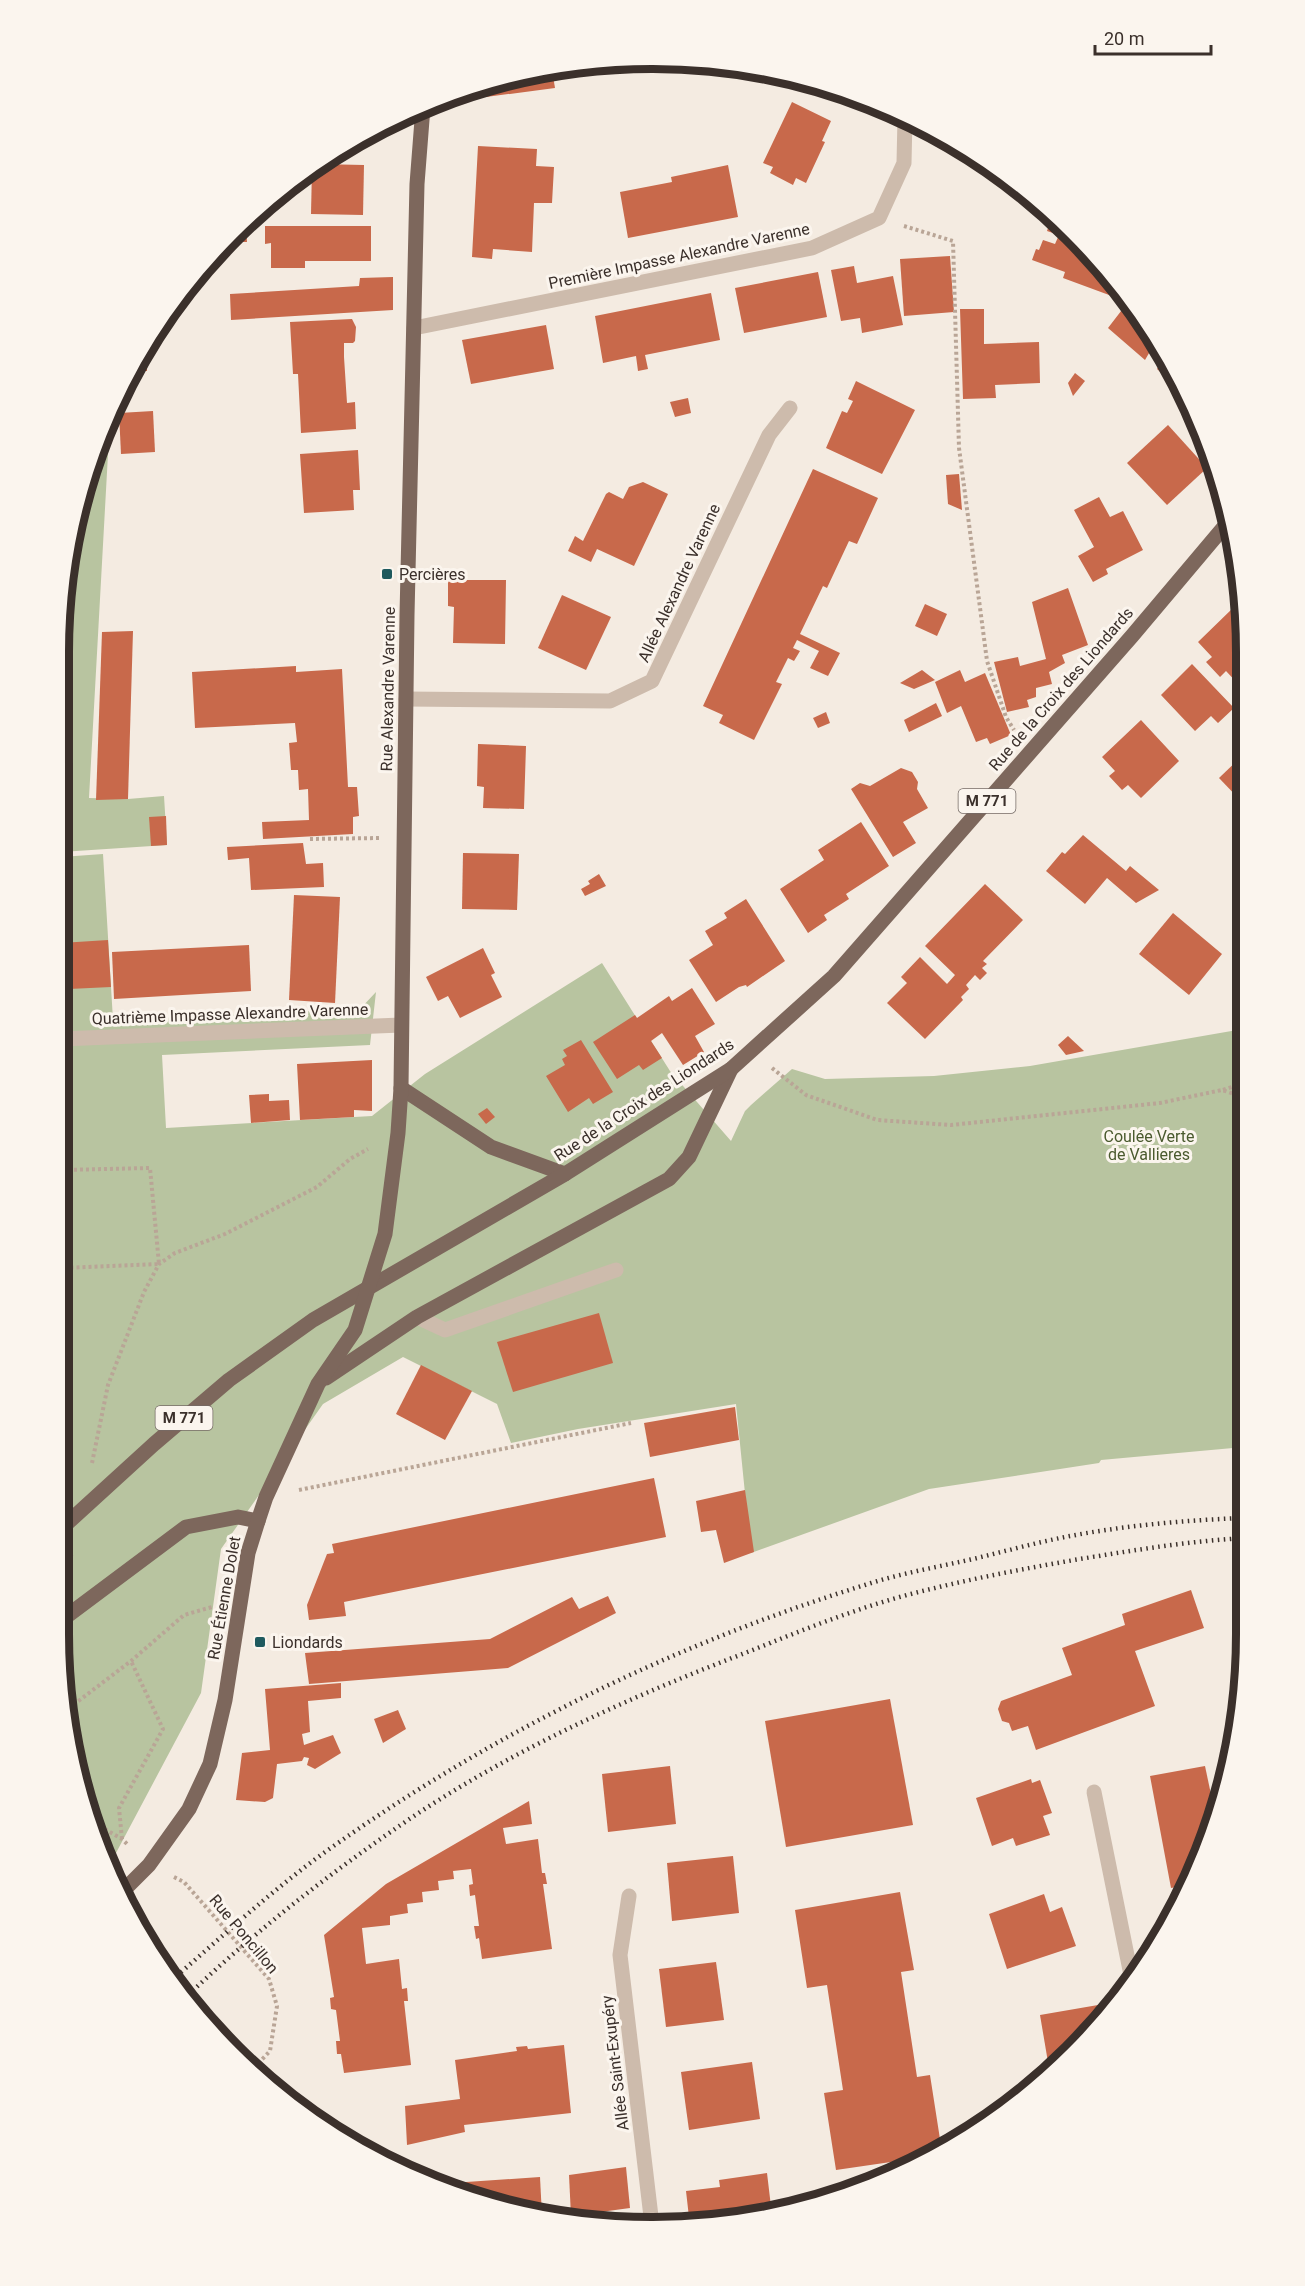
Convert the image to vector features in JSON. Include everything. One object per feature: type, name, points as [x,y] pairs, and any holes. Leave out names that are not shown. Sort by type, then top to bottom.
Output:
[{"type":"main road","name":"Rue Alexandre Varenne","points":[[385,1234],[398,1133],[401,1088],[403,837],[417,184],[422,116]]},
{"type":"main road","name":"Rue de la Croix des Liondards","points":[[69,1522],[229,1380],[313,1320],[565,1174],[731,1069],[834,976],[1172,591],[1223,529]]},
{"type":"main road","points":[[318,1384],[417,1317],[669,1179],[689,1157],[731,1069]]},
{"type":"main road","points":[[401,1088],[491,1148],[565,1174]]},
{"type":"main road","name":"Rue Étienne Dolet","points":[[127,1887],[149,1864],[189,1809],[210,1764],[225,1700],[248,1552],[258,1521],[266,1497],[318,1384],[355,1330],[385,1234]]},
{"type":"main road","points":[[69,1615],[186,1527],[238,1517],[258,1521]]},
{"type":"street","points":[[879,218],[904,163],[905,126]]},
{"type":"street","name":"Première Impasse Alexandre Varenne","points":[[414,328],[812,249],[879,218]]},
{"type":"street","name":"Allée Alexandre Varenne","points":[[406,699],[610,701],[652,681],[769,435],[790,408]]},
{"type":"street","name":"Quatrième Impasse Alexandre Varenne","points":[[69,1039],[401,1025]]},
{"type":"street","points":[[417,1317],[445,1330],[616,1270]]},
{"type":"street","points":[[1094,1792],[1130,1969]]},
{"type":"street","name":"Allée Saint-Exupéry","points":[[629,1896],[620,1955],[651,2217]]},
{"type":"path","points":[[879,218],[953,241],[959,448],[987,661],[1006,717],[1029,753]]},
{"type":"path","points":[[310,839],[403,837]]},
{"type":"path","points":[[751,1051],[806,1095],[877,1120],[951,1125],[1160,1103],[1236,1085]]},
{"type":"path","points":[[1222,1090],[1236,1095]]},
{"type":"path","points":[[92,1464],[108,1385],[144,1292],[159,1264],[175,1252],[225,1234],[317,1187],[350,1159],[398,1133]]},
{"type":"path","points":[[69,1170],[150,1168],[159,1264]]},
{"type":"path","points":[[69,1268],[159,1264]]},
{"type":"path","points":[[266,1497],[631,1423]]},
{"type":"path","points":[[73,1705],[131,1661],[184,1615],[239,1600]]},
{"type":"path","points":[[102,1828],[122,1839],[119,1808],[163,1729],[131,1661]]},
{"type":"path","name":"Rue Poncillon","points":[[184,1882],[269,1979],[277,2006],[270,2051],[258,2063]]},
{"type":"green space","points":[[109,441],[89,798],[128,799],[164,796],[167,845],[69,851],[70,614],[80,539],[89,501]]},
{"type":"green space","name":"Coulée Verte de Vallieres","points":[[103,854],[113,1020],[360,1009],[376,992],[370,1045],[162,1055],[166,1128],[372,1116],[425,1074],[602,963],[670,1071],[731,1141],[745,1111],[792,1069],[825,1079],[934,1076],[1030,1066],[1236,1030],[1236,1448],[1101,1460],[1099,1463],[929,1489],[751,1553],[736,1404],[578,1429],[511,1443],[497,1404],[403,1357],[323,1404],[221,1549],[201,1693],[113,1858],[89,1785],[80,1747],[70,1672],[69,856]]},
{"type":"building","points":[[553,78],[555,88],[486,97],[485,94],[501,89]]},
{"type":"building","points":[[792,102],[831,121],[822,141],[825,142],[806,183],[796,178],[793,185],[770,173],[773,167],[763,163]]},
{"type":"building","points":[[478,146],[537,149],[536,166],[554,167],[552,203],[534,203],[532,252],[493,249],[492,259],[472,257]]},
{"type":"building","points":[[332,164],[364,165],[363,215],[311,214],[312,179]]},
{"type":"building","points":[[728,165],[738,217],[628,238],[620,192],[672,182],[671,177]]},
{"type":"building","points":[[1049,225],[1065,240],[1091,268],[1115,297],[1063,278],[1065,272],[1032,260],[1043,240],[1055,244],[1059,235],[1047,231]]},
{"type":"building","points":[[265,226],[371,226],[371,261],[305,261],[305,268],[271,268],[271,243],[265,244]]},
{"type":"building","points":[[247,234],[247,242],[238,242]]},
{"type":"building","points":[[950,256],[954,312],[904,316],[900,259]]},
{"type":"building","points":[[854,266],[857,283],[893,276],[903,325],[862,333],[860,318],[841,321],[831,270]]},
{"type":"building","points":[[818,272],[827,317],[744,333],[735,288]]},
{"type":"building","points":[[393,277],[393,310],[231,320],[230,294],[359,286],[360,278]]},
{"type":"building","points":[[711,293],[720,340],[645,355],[648,369],[638,371],[636,356],[603,363],[595,316]]},
{"type":"building","points":[[1123,308],[1151,350],[1145,360],[1108,328]]},
{"type":"building","points":[[960,309],[984,309],[984,344],[1039,342],[1040,383],[995,385],[996,398],[963,399]]},
{"type":"building","points":[[352,319],[356,327],[355,341],[344,343],[344,357],[347,403],[355,402],[356,429],[301,433],[298,374],[293,374],[290,322]]},
{"type":"building","points":[[546,325],[554,369],[471,384],[462,340]]},
{"type":"building","points":[[147,361],[147,371],[142,371]]},
{"type":"building","points":[[1160,365],[1168,379],[1157,369]]},
{"type":"building","points":[[1075,373],[1085,381],[1073,396],[1068,383]]},
{"type":"building","points":[[856,381],[915,410],[882,474],[826,448],[842,411],[847,413],[853,401],[848,399]]},
{"type":"building","points":[[688,398],[691,413],[675,417],[670,402]]},
{"type":"building","points":[[153,411],[155,452],[121,454],[120,413]]},
{"type":"building","points":[[1168,425],[1206,469],[1167,505],[1127,463]]},
{"type":"building","points":[[358,450],[360,490],[353,490],[354,510],[304,513],[300,454]]},
{"type":"building","points":[[813,469],[878,498],[857,544],[849,541],[827,588],[823,586],[800,634],[840,653],[828,676],[810,668],[819,651],[797,640],[793,648],[800,651],[794,661],[788,658],[776,682],[782,684],[754,740],[719,723],[723,715],[703,706]]},
{"type":"building","points":[[959,474],[962,510],[948,504],[946,475]]},
{"type":"building","points":[[643,482],[668,494],[634,566],[597,549],[591,562],[568,551],[575,536],[583,541],[606,494],[609,492],[623,499],[629,487]]},
{"type":"building","points":[[1099,497],[1110,517],[1123,511],[1143,550],[1106,569],[1108,574],[1093,582],[1078,556],[1094,547],[1074,510]]},
{"type":"building","points":[[448,580],[506,580],[505,644],[453,643],[454,607],[448,606]]},
{"type":"building","points":[[1068,588],[1088,645],[1062,655],[1065,663],[1049,672],[1052,684],[1036,688],[1036,697],[1027,700],[1029,707],[1007,712],[994,662],[1018,657],[1020,666],[1046,659],[1032,602]]},
{"type":"building","points":[[562,595],[611,617],[586,670],[538,648]]},
{"type":"building","points":[[925,604],[947,614],[937,636],[915,626]]},
{"type":"building","points":[[1234,607],[1236,682],[1226,671],[1220,677],[1206,662],[1212,657],[1198,642]]},
{"type":"building","points":[[133,631],[128,799],[96,800],[102,632]]},
{"type":"building","points":[[1192,664],[1234,708],[1218,723],[1211,716],[1195,731],[1161,695]]},
{"type":"building","points":[[296,666],[296,672],[342,669],[348,787],[357,787],[359,816],[353,817],[353,834],[263,839],[262,822],[309,820],[308,789],[299,790],[298,770],[291,770],[289,743],[297,742],[295,723],[195,728],[192,672]]},
{"type":"building","points":[[922,670],[935,680],[914,689],[900,683]]},
{"type":"building","points":[[960,670],[965,682],[985,673],[1011,735],[990,744],[987,738],[976,742],[961,706],[947,713],[935,682]]},
{"type":"building","points":[[936,703],[942,716],[909,732],[904,720]]},
{"type":"building","points":[[826,712],[830,723],[818,728],[813,718]]},
{"type":"building","points":[[1141,720],[1179,761],[1141,798],[1128,785],[1122,790],[1109,776],[1115,771],[1102,757]]},
{"type":"building","points":[[478,744],[526,746],[524,809],[483,808],[484,787],[477,786]]},
{"type":"building","points":[[1236,762],[1236,796],[1219,778]]},
{"type":"building","points":[[901,768],[912,772],[918,782],[917,789],[928,808],[903,822],[916,843],[893,857],[851,789],[860,783],[870,786]]},
{"type":"building","points":[[166,816],[167,845],[151,846],[149,817]]},
{"type":"building","points":[[861,822],[889,866],[846,894],[849,899],[824,915],[827,920],[808,933],[780,889],[824,860],[818,850]]},
{"type":"building","points":[[1083,835],[1126,871],[1130,866],[1159,890],[1136,903],[1107,878],[1085,904],[1046,871],[1062,852],[1065,854]]},
{"type":"building","points":[[303,843],[306,864],[323,863],[324,887],[251,890],[249,858],[228,860],[227,847]]},
{"type":"building","points":[[463,853],[519,854],[517,910],[462,909]]},
{"type":"building","points":[[599,874],[606,886],[585,896],[581,889],[590,884],[588,881]]},
{"type":"building","points":[[985,884],[1023,920],[983,961],[987,964],[982,968],[987,973],[980,980],[975,975],[966,985],[969,989],[961,997],[963,1000],[925,1039],[887,1003],[907,983],[901,977],[920,957],[947,984],[955,975],[925,946]]},
{"type":"building","points":[[294,895],[340,897],[335,1003],[289,1000]]},
{"type":"building","points":[[746,899],[785,961],[747,987],[746,985],[739,987],[716,1002],[689,960],[713,945],[705,931],[727,918],[724,913]]},
{"type":"building","points":[[1173,913],[1222,954],[1189,995],[1139,954]]},
{"type":"building","points":[[108,940],[111,987],[69,989],[69,942]]},
{"type":"building","points":[[249,945],[251,991],[114,999],[112,952]]},
{"type":"building","points":[[483,948],[495,973],[491,975],[502,997],[460,1018],[448,996],[438,1001],[426,977]]},
{"type":"building","points":[[692,988],[715,1024],[695,1036],[704,1052],[683,1065],[662,1033],[651,1041],[662,1058],[643,1070],[639,1065],[617,1079],[593,1042],[635,1015],[637,1018],[669,996],[672,1001]]},
{"type":"building","points":[[1068,1036],[1084,1051],[1066,1055],[1058,1045]]},
{"type":"building","points":[[581,1040],[613,1092],[593,1104],[589,1098],[568,1112],[546,1076],[565,1065],[562,1059],[567,1056],[563,1050]]},
{"type":"building","points":[[372,1060],[372,1111],[354,1110],[354,1117],[300,1120],[297,1064]]},
{"type":"building","points":[[269,1094],[269,1101],[289,1100],[290,1120],[251,1123],[249,1095]]},
{"type":"building","points":[[487,1108],[495,1117],[486,1124],[478,1114]]},
{"type":"building","points":[[599,1313],[613,1363],[513,1392],[497,1342]]},
{"type":"building","points":[[421,1365],[472,1391],[445,1440],[396,1414]]},
{"type":"building","points":[[735,1407],[739,1440],[650,1457],[644,1423]]},
{"type":"building","points":[[654,1478],[666,1537],[344,1602],[346,1616],[309,1620],[307,1605],[327,1554],[334,1553],[332,1544]]},
{"type":"building","points":[[745,1490],[754,1552],[724,1563],[716,1530],[701,1532],[696,1501]]},
{"type":"building","points":[[1191,1590],[1204,1628],[1135,1651],[1155,1706],[1036,1750],[1028,1726],[1012,1731],[1009,1723],[1002,1721],[998,1709],[1001,1701],[1072,1675],[1062,1648],[1125,1625],[1122,1614]]},
{"type":"building","points":[[608,1596],[616,1613],[508,1668],[309,1684],[305,1653],[490,1639],[572,1597],[579,1609]]},
{"type":"building","points":[[341,1683],[341,1698],[308,1701],[310,1732],[302,1734],[304,1745],[333,1735],[341,1753],[315,1769],[307,1765],[309,1758],[304,1757],[302,1761],[277,1764],[273,1798],[265,1802],[236,1800],[242,1753],[270,1750],[265,1689]]},
{"type":"building","points":[[890,1699],[913,1825],[786,1847],[765,1721]]},
{"type":"building","points":[[398,1710],[406,1729],[383,1743],[374,1719]]},
{"type":"building","points":[[670,1766],[676,1824],[608,1832],[602,1774]]},
{"type":"building","points":[[1205,1766],[1212,1798],[1192,1857],[1178,1887],[1171,1888],[1150,1776]]},
{"type":"building","points":[[1031,1779],[1032,1783],[1040,1780],[1052,1813],[1043,1816],[1050,1835],[1016,1846],[1013,1838],[992,1846],[976,1798]]},
{"type":"building","points":[[529,1801],[532,1824],[503,1828],[506,1844],[538,1839],[542,1873],[545,1873],[547,1884],[543,1884],[552,1949],[482,1959],[479,1938],[476,1939],[474,1926],[479,1926],[475,1895],[470,1896],[469,1885],[473,1884],[471,1869],[453,1871],[454,1879],[438,1881],[439,1890],[422,1892],[423,1902],[407,1904],[408,1913],[390,1916],[390,1925],[362,1928],[366,1964],[399,1959],[402,1989],[407,1988],[408,2001],[404,2001],[411,2065],[344,2073],[341,2054],[337,2054],[336,2041],[340,2041],[336,2010],[331,2009],[330,1998],[334,1997],[324,1935],[386,1884]]},
{"type":"building","points":[[733,1856],[739,1913],[672,1921],[667,1863]]},
{"type":"building","points":[[900,1892],[914,1970],[901,1972],[917,2077],[930,2075],[940,2141],[904,2160],[836,2170],[824,2093],[843,2090],[827,1985],[807,1988],[795,1910]]},
{"type":"building","points":[[1044,1894],[1050,1912],[1062,1907],[1076,1946],[1007,1969],[989,1914]]},
{"type":"building","points":[[716,1962],[724,2020],[666,2027],[659,1969]]},
{"type":"building","points":[[1098,2005],[1099,2009],[1048,2062],[1040,2015]]},
{"type":"building","points":[[564,2045],[571,2113],[464,2125],[465,2132],[407,2145],[405,2106],[460,2099],[455,2060],[517,2051],[516,2047],[527,2046],[528,2049]]},
{"type":"building","points":[[752,2062],[760,2119],[689,2130],[681,2072]]},
{"type":"building","points":[[626,2167],[630,2208],[590,2213],[571,2211],[569,2175]]},
{"type":"building","points":[[767,2173],[771,2205],[689,2216],[686,2191],[720,2187],[719,2180]]},
{"type":"building","points":[[540,2177],[542,2206],[501,2197],[456,2183]]},
{"type":"railway","points":[[179,1974],[288,1881],[328,1850],[391,1807],[455,1767],[521,1730],[656,1663],[796,1608],[894,1577],[1049,1540],[1105,1530],[1152,1524],[1236,1518]]},
{"type":"railway","points":[[192,1992],[294,1904],[411,1818],[490,1769],[616,1706],[825,1622],[907,1595],[993,1575],[1080,1559],[1142,1549],[1236,1538]]},
{"type":"place","name":"Percières","points":[[387,574]]},
{"type":"place","name":"Liondards","points":[[260,1642]]}]
